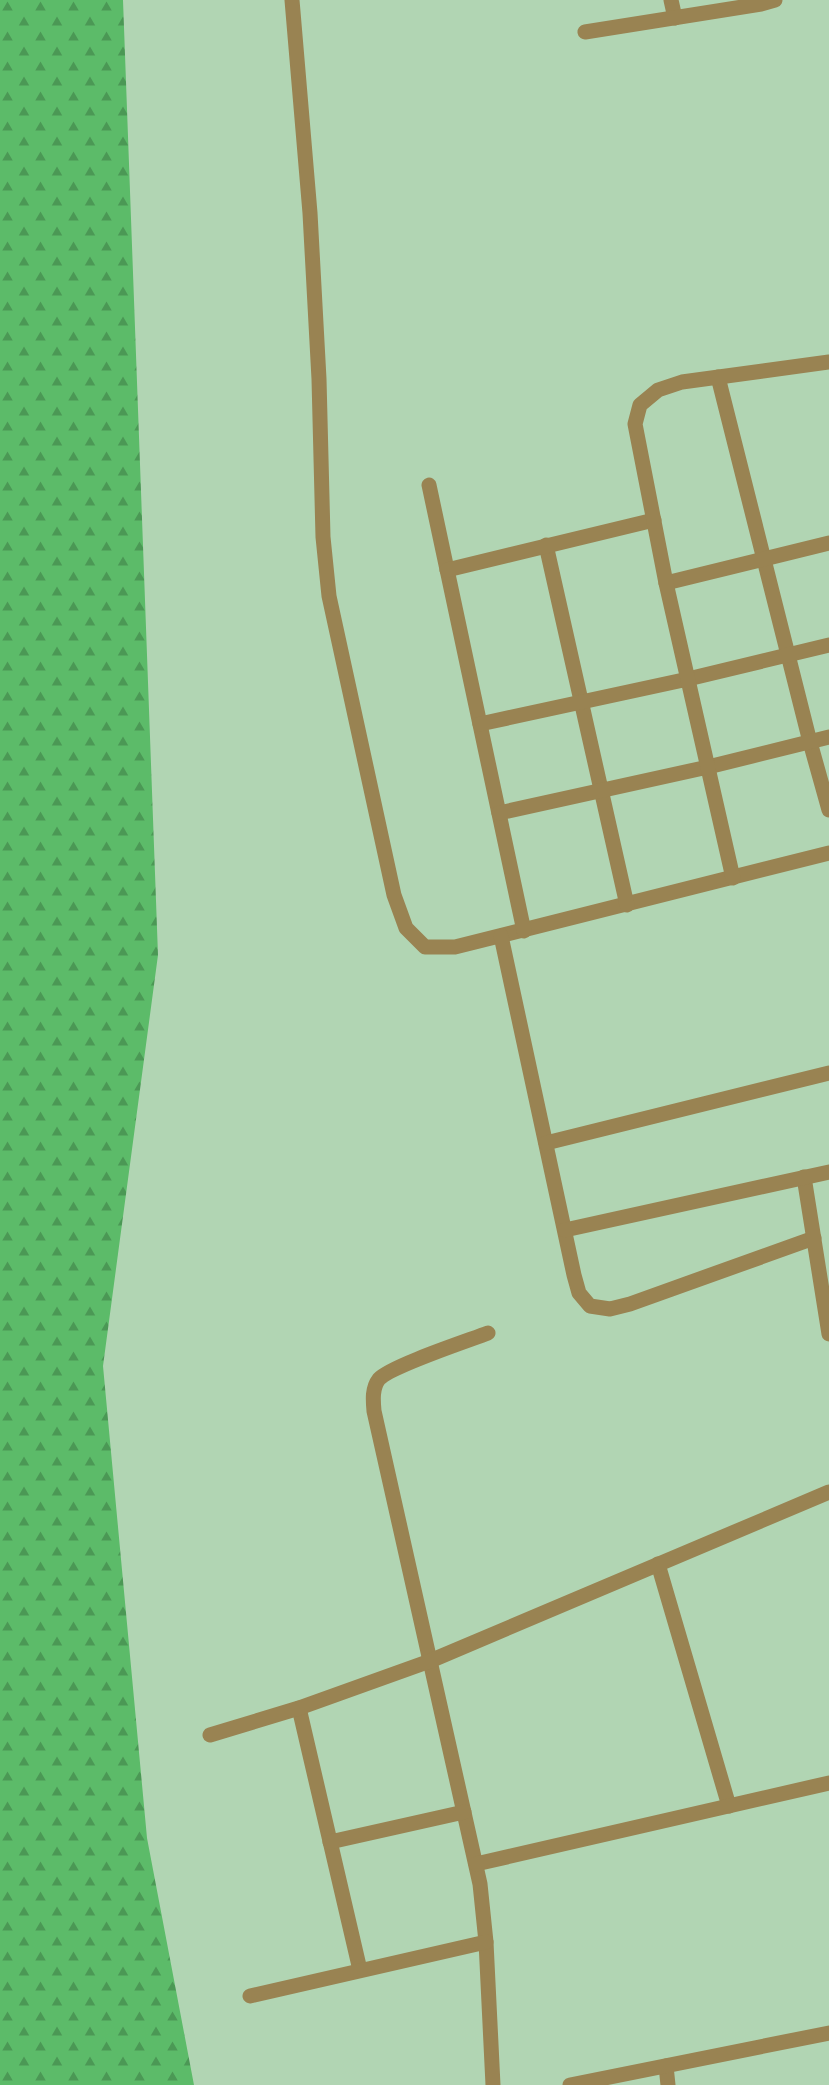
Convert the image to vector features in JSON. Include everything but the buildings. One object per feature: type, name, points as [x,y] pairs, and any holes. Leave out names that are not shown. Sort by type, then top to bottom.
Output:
[{"type":"street","points":[[292,0],[310,224],[319,379],[323,537],[329,596],[394,895],[406,928],[425,947],[455,947],[829,853]]},
{"type":"street","points":[[670,0],[675,18]]},
{"type":"street","points":[[585,32],[775,0]]},
{"type":"street","points":[[733,878],[666,583],[635,424],[640,405],[657,390],[682,382],[829,362]]},
{"type":"street","points":[[718,377],[829,810]]},
{"type":"street","points":[[429,485],[524,931]]},
{"type":"street","points":[[447,570],[654,520]]},
{"type":"street","points":[[666,583],[829,543]]},
{"type":"street","points":[[546,546],[627,905]]},
{"type":"street","points":[[480,724],[688,679],[829,645]]},
{"type":"street","points":[[499,813],[708,767],[829,737]]},
{"type":"street","points":[[501,936],[579,1293],[590,1306],[610,1308],[630,1304],[814,1238]]},
{"type":"street","points":[[546,1143],[829,1073]]},
{"type":"street","points":[[565,1230],[829,1172]]},
{"type":"street","points":[[804,1177],[814,1238],[824,1267],[829,1334]]},
{"type":"street","points":[[488,1333],[394,1369],[379,1379],[372,1394],[480,1884],[486,1942],[493,2085]]},
{"type":"street","points":[[210,1735],[299,1708],[430,1661],[829,1492]]},
{"type":"street","points":[[658,1564],[729,1806]]},
{"type":"street","points":[[299,1708],[360,1970]]},
{"type":"street","points":[[476,1864],[829,1783]]},
{"type":"street","points":[[330,1842],[464,1812]]},
{"type":"street","points":[[250,1996],[486,1942]]},
{"type":"street","points":[[570,2085],[829,2033]]},
{"type":"street","points":[[666,2066],[668,2085]]},
{"type":"green space","points":[[0,0],[123,0],[158,955],[103,1366],[147,1838],[194,2085],[0,2085]]}]
